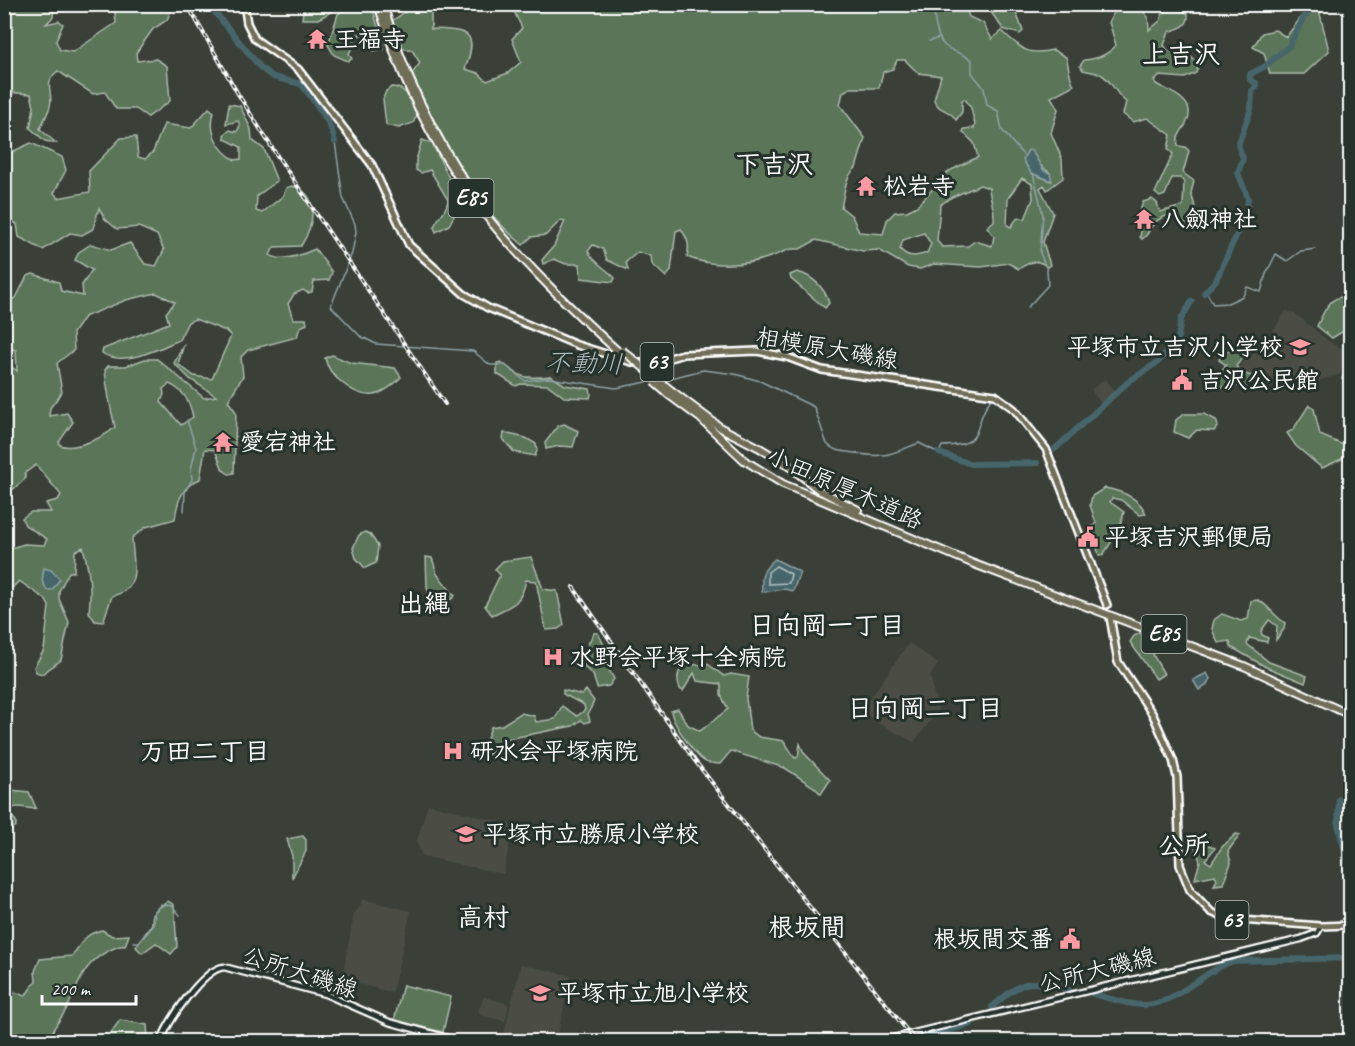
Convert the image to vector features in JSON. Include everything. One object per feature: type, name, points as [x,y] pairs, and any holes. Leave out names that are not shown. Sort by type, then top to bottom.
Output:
[{"type":"highway","name":"小田原厚木道路","points":[[378,4],[393,53],[413,101],[455,176],[512,247],[622,352],[700,418],[744,460],[779,482],[962,557],[1218,655],[1350,713]]},
{"type":"highway","name":"小田原厚木道路","points":[[383,4],[397,51],[422,108],[440,143],[475,196],[540,271],[622,352]]},
{"type":"highway","name":"小田原厚木道路","points":[[671,393],[721,429],[788,465],[829,496],[962,557]]},
{"type":"main road","name":"相模原大磯線","points":[[244,4],[247,23],[255,39],[298,69],[372,165],[409,245],[459,290],[488,308],[557,338],[635,363],[654,363],[683,354],[757,351],[787,357],[822,370],[995,395],[1014,409],[1046,449],[1107,604]]},
{"type":"main road","name":"63","points":[[1110,617],[1118,662],[1153,715],[1173,760],[1177,777],[1180,865],[1190,890],[1211,912],[1227,919],[1321,926],[1350,925]]},
{"type":"main road","name":"公所大磯線","points":[[877,1041],[1301,939],[1317,933],[1321,926]]},
{"type":"main road","name":"公所大磯線","points":[[161,1041],[164,1030],[205,977],[217,968],[224,967],[325,994],[389,1022],[462,1041]]},
{"type":"shaded area","name":"平塚市立吉沢小学校","points":[[1286,311],[1294,313],[1331,343],[1347,351],[1341,374],[1297,387],[1282,384],[1278,386],[1237,368],[1267,340]]},
{"type":"shaded area","points":[[1105,379],[1115,392],[1101,403],[1091,390]]},
{"type":"shaded area","points":[[909,643],[938,664],[930,676],[938,711],[914,742],[876,722],[862,710]]},
{"type":"shaded area","name":"平塚市立勝原小学校","points":[[428,804],[514,825],[503,874],[422,856],[417,841]]},
{"type":"shaded area","points":[[362,899],[411,911],[392,993],[342,979],[354,914],[360,907]]},
{"type":"shaded area","name":"平塚市立旭小学校","points":[[521,964],[571,976],[556,1041],[502,1042]]},
{"type":"shaded area","points":[[484,997],[509,1004],[505,1021],[480,1015],[479,1009]]},
{"type":"green space","points":[[304,4],[344,5],[318,19],[302,19]]},
{"type":"green space","points":[[4,5],[61,5],[54,8],[53,17],[46,24],[59,21],[63,24],[56,41],[60,50],[73,52],[116,23],[114,5],[173,5],[167,20],[153,29],[136,53],[137,61],[156,59],[167,66],[170,101],[148,117],[136,109],[116,109],[105,92],[93,94],[58,71],[53,75],[49,84],[50,106],[40,129],[56,143],[45,141],[30,128],[34,107],[31,94],[5,92]]},
{"type":"green space","points":[[351,5],[372,6],[384,49],[373,51],[362,34],[357,36],[349,54],[352,59],[348,61],[334,55],[328,45],[338,14]]},
{"type":"green space","points":[[415,5],[444,5],[431,14],[431,29],[453,30],[467,35],[471,46],[465,69],[478,73],[487,81],[508,73],[521,62],[512,39],[522,28],[511,5],[965,5],[969,17],[983,23],[992,39],[1002,31],[1025,50],[1044,52],[1053,50],[1066,57],[1074,85],[1051,97],[1058,109],[1051,133],[1062,159],[1063,178],[1047,190],[1044,185],[1040,188],[1053,213],[1043,242],[1050,265],[1047,267],[1033,262],[1019,269],[1008,263],[981,267],[934,264],[920,269],[908,267],[879,250],[863,251],[816,240],[800,249],[789,250],[761,260],[740,264],[717,264],[687,257],[688,242],[681,229],[676,231],[671,271],[666,277],[652,264],[651,256],[638,252],[626,262],[628,270],[607,260],[603,249],[593,245],[588,251],[593,259],[615,278],[613,282],[581,278],[580,264],[566,264],[554,259],[543,264],[542,260],[554,246],[565,221],[561,220],[546,235],[531,237],[523,245],[487,209],[457,167],[433,122],[411,75],[420,63],[412,50],[403,48],[392,21]],"holes":[[[897,60],[905,60],[918,73],[941,76],[934,100],[939,107],[956,120],[962,112],[962,100],[965,99],[971,108],[975,125],[974,128],[964,129],[963,132],[974,143],[978,157],[949,171],[917,206],[907,211],[895,212],[887,220],[883,234],[859,232],[852,216],[841,207],[847,181],[856,168],[865,138],[840,105],[843,92],[850,88],[879,88],[883,72],[893,69]],[[1027,164],[1041,166],[1050,173],[1051,181],[1031,173]],[[1022,178],[1032,184],[1033,199],[1025,219],[1018,217],[1011,227],[1007,225],[1008,198]],[[980,185],[989,188],[994,221],[987,227],[994,236],[992,246],[975,241],[968,246],[942,247],[937,241],[940,205]],[[924,233],[931,244],[927,253],[916,256],[906,254],[900,249],[903,240]]]},
{"type":"green space","points":[[986,5],[1008,5],[1017,15],[1023,31],[1020,34],[1003,29]]},
{"type":"green space","points":[[1114,5],[1139,5],[1148,17],[1149,30],[1160,21],[1164,11],[1180,9],[1188,14],[1187,22],[1180,28],[1169,32],[1164,45],[1167,50],[1185,52],[1199,64],[1196,73],[1185,78],[1160,76],[1154,81],[1181,98],[1189,109],[1186,124],[1179,135],[1178,146],[1185,147],[1189,151],[1183,173],[1194,181],[1191,193],[1199,220],[1195,232],[1176,218],[1165,216],[1152,226],[1145,237],[1142,239],[1140,237],[1141,231],[1147,225],[1137,220],[1143,202],[1152,199],[1157,203],[1160,212],[1183,206],[1184,182],[1180,178],[1172,178],[1165,195],[1160,197],[1155,193],[1173,154],[1168,149],[1171,135],[1147,118],[1133,122],[1123,114],[1126,102],[1109,81],[1098,73],[1083,70],[1080,66],[1084,60],[1102,56],[1116,45],[1109,22],[1115,10]]},
{"type":"green space","points":[[1306,5],[1321,5],[1320,14],[1329,51],[1304,74],[1270,74],[1264,53],[1253,47],[1262,33],[1275,30],[1286,37],[1306,11]]},
{"type":"green space","points":[[392,87],[402,90],[408,96],[417,115],[413,123],[399,128],[386,125],[383,99],[386,91]]},
{"type":"green space","points":[[229,104],[240,106],[251,129],[252,140],[264,149],[277,181],[257,196],[256,211],[262,213],[283,196],[286,188],[292,186],[302,190],[308,196],[311,204],[309,230],[301,246],[274,247],[270,255],[286,258],[315,249],[332,272],[329,280],[314,281],[312,292],[308,293],[303,290],[294,294],[288,304],[293,319],[306,319],[307,324],[300,327],[297,337],[248,350],[241,357],[243,376],[228,401],[236,412],[234,473],[229,474],[223,470],[215,450],[205,449],[200,479],[185,490],[177,507],[175,519],[146,527],[132,538],[134,572],[132,580],[129,587],[112,596],[103,622],[95,621],[89,612],[89,580],[83,547],[75,551],[74,572],[69,572],[59,591],[59,599],[69,622],[61,660],[42,674],[36,672],[34,667],[44,650],[49,606],[45,599],[19,581],[5,595],[5,550],[24,544],[44,545],[47,539],[25,525],[22,518],[31,512],[51,512],[46,503],[58,500],[61,495],[36,465],[25,473],[25,479],[10,492],[5,501],[5,362],[17,371],[16,350],[5,348],[4,302],[16,298],[27,276],[33,274],[59,282],[61,291],[83,296],[82,285],[92,270],[75,260],[79,252],[91,244],[111,250],[130,243],[145,264],[156,266],[164,250],[157,235],[139,227],[117,229],[105,219],[99,208],[93,229],[82,235],[70,233],[43,250],[19,237],[17,224],[5,217],[5,149],[14,151],[31,143],[62,157],[66,170],[54,193],[58,198],[90,192],[89,171],[121,138],[136,137],[138,157],[145,159],[153,152],[164,124],[191,128],[209,108],[214,112],[212,127],[219,146],[235,160],[241,159],[241,147],[225,139],[224,135],[230,130],[237,132],[240,125],[238,121],[226,124]],"holes":[[[156,293],[175,302],[166,313],[169,323],[103,349],[102,353],[119,358],[140,356],[179,340],[188,322],[195,319],[226,331],[231,336],[212,379],[194,376],[178,364],[184,344],[174,363],[190,379],[216,396],[204,398],[157,359],[145,359],[126,366],[108,366],[105,370],[115,427],[104,435],[81,445],[60,445],[59,442],[73,422],[67,413],[49,416],[50,408],[62,392],[57,363],[74,350],[73,333],[84,317],[126,300]],[[169,384],[182,393],[192,412],[193,417],[181,425],[161,402],[163,389]]]},
{"type":"green space","points":[[422,140],[432,143],[461,203],[449,225],[436,232],[434,227],[446,208],[448,200],[430,170],[421,173],[416,170],[416,160]]},
{"type":"green space","points":[[797,272],[808,276],[821,288],[829,303],[825,308],[791,279],[790,275]]},
{"type":"green space","points":[[1350,294],[1350,327],[1332,338],[1317,326],[1332,301],[1349,297]]},
{"type":"green space","points":[[1243,339],[1255,343],[1236,366],[1240,372],[1266,381],[1260,388],[1234,386],[1207,388],[1226,365],[1219,360],[1223,352],[1235,350]]},
{"type":"green space","points":[[1350,353],[1350,388],[1342,379]]},
{"type":"green space","points":[[332,355],[351,363],[395,368],[401,377],[389,388],[377,394],[359,393],[344,384],[331,371],[325,358]]},
{"type":"green space","points":[[501,362],[524,377],[551,376],[565,385],[590,389],[590,398],[564,397],[548,385],[521,384],[516,386],[497,374],[497,363]]},
{"type":"green space","points":[[1309,405],[1314,409],[1320,435],[1350,448],[1350,455],[1322,468],[1296,446],[1287,433],[1293,430]]},
{"type":"green space","points":[[1184,414],[1204,414],[1216,420],[1218,426],[1214,431],[1197,430],[1188,438],[1174,432],[1176,420]]},
{"type":"green space","points":[[564,424],[578,431],[573,447],[559,446],[546,449],[545,443],[558,426]]},
{"type":"green space","points":[[504,433],[526,438],[536,444],[535,456],[514,452],[503,439]]},
{"type":"green space","points":[[1105,488],[1129,496],[1143,508],[1146,514],[1140,515],[1121,500],[1112,498],[1110,502],[1124,512],[1119,530],[1103,555],[1099,555],[1091,528],[1096,523],[1090,505],[1092,496]]},
{"type":"green space","points":[[365,532],[370,534],[378,546],[376,563],[365,568],[356,558],[353,548],[359,535]]},
{"type":"green space","points":[[426,557],[432,558],[437,574],[455,596],[449,601],[432,605],[427,587]]},
{"type":"green space","points":[[531,557],[543,589],[557,591],[564,625],[558,629],[546,630],[536,581],[526,580],[519,599],[505,609],[492,615],[485,606],[500,575],[495,569],[503,561]]},
{"type":"green space","points":[[1258,600],[1285,623],[1284,629],[1276,640],[1277,626],[1269,620],[1261,631],[1262,635],[1268,638],[1267,642],[1249,638],[1247,644],[1269,662],[1307,676],[1305,683],[1266,667],[1231,647],[1230,641],[1218,643],[1212,629],[1214,620],[1222,614],[1241,621],[1248,619],[1251,601]]},
{"type":"green space","points":[[1142,632],[1162,638],[1153,655],[1164,674],[1156,679],[1130,642],[1134,636]]},
{"type":"green space","points":[[594,633],[598,633],[610,657],[608,668],[614,679],[609,686],[597,688],[593,675],[584,667],[588,644]]},
{"type":"green space","points":[[705,662],[724,676],[731,674],[749,677],[746,698],[750,730],[759,737],[784,741],[795,758],[798,757],[800,744],[804,753],[830,780],[821,794],[785,768],[731,751],[720,764],[707,763],[690,747],[671,711],[678,709],[688,725],[700,731],[728,709],[721,695],[721,684],[697,681],[694,673],[683,691],[680,689],[678,676],[685,664],[701,665]]},
{"type":"green space","points":[[563,690],[582,695],[586,690],[594,701],[588,714],[590,721],[585,723],[581,720],[573,726],[502,740],[492,753],[474,759],[468,756],[471,748],[484,747],[491,727],[502,725],[521,713],[534,716],[536,722],[555,719],[562,706],[577,716],[585,710],[584,705],[563,694]]},
{"type":"green space","points":[[4,776],[10,790],[29,792],[36,808],[11,809],[8,813],[16,821],[16,826],[5,834]]},
{"type":"green space","points":[[1236,834],[1240,835],[1228,851],[1231,863],[1223,884],[1214,885],[1217,880],[1215,875],[1195,879],[1200,861],[1194,844],[1200,851],[1209,845],[1215,848],[1205,860],[1211,864],[1222,847]]},
{"type":"green space","points":[[303,836],[306,840],[306,851],[292,878],[292,856],[287,839]]},
{"type":"green space","points":[[168,901],[174,905],[177,947],[171,954],[156,943],[142,953],[136,947],[152,924],[156,910]]},
{"type":"green space","points":[[102,930],[112,936],[129,935],[125,946],[118,946],[102,954],[88,967],[55,1027],[50,1041],[5,1041],[5,998],[15,992],[25,996],[36,981],[35,971],[40,959],[72,956],[87,937]]},
{"type":"green space","points":[[403,985],[451,997],[443,1032],[394,1021]]},
{"type":"green space","points":[[120,1020],[147,1025],[148,1038],[145,1041],[105,1041]]},
{"type":"water","points":[[1028,150],[1032,151],[1044,171],[1050,173],[1052,181],[1031,173],[1023,160]]},
{"type":"water","points":[[775,559],[800,572],[793,591],[784,589],[762,592],[763,573]]},
{"type":"water","points":[[44,568],[51,570],[60,579],[52,590],[47,590],[42,581]]},
{"type":"water","points":[[1207,673],[1210,679],[1206,686],[1199,690],[1193,680]]},
{"type":"waterway","name":"不動川","points":[[208,4],[261,68],[273,77],[301,84],[326,119],[335,142]]},
{"type":"waterway","points":[[935,4],[934,14],[939,38],[945,46],[972,60],[972,73],[984,88],[987,105],[998,111],[1002,130],[1024,156]]},
{"type":"waterway","name":"不動川","points":[[1204,293],[1216,280],[1246,214],[1248,198],[1238,173],[1243,158],[1238,145],[1251,109],[1252,91],[1256,87],[1256,83],[1250,80],[1250,74],[1264,67],[1289,46],[1303,19],[1315,4]]},
{"type":"waterway","points":[[929,41],[940,38]]},
{"type":"waterway","name":"不動川","points":[[335,142],[343,198],[355,224],[356,232],[352,253],[331,306],[360,336],[376,344],[473,351],[490,365],[505,365],[525,381],[549,378],[616,388],[652,381]]},
{"type":"waterway","points":[[1028,307],[1048,285],[1047,270],[1040,253],[1043,215],[1033,173]]},
{"type":"waterway","points":[[1206,291],[1213,304],[1228,303],[1243,296],[1247,287],[1261,292],[1266,274],[1276,254],[1287,261],[1301,251],[1316,249]]},
{"type":"waterway","name":"不動川","points":[[1055,449],[1128,382],[1158,362],[1178,338],[1181,319],[1192,301]]},
{"type":"waterway","name":"不動川","points":[[663,380],[703,370],[735,374],[760,381],[814,407],[830,447],[839,451],[874,456],[894,453],[919,443],[939,453],[942,446],[966,443],[976,433],[991,399]]},
{"type":"waterway","points":[[184,511],[185,492],[192,479],[191,469],[196,448],[187,420]]},
{"type":"waterway","name":"不動川","points":[[939,453],[971,464],[1037,463]]},
{"type":"waterway","points":[[1339,799],[1338,824],[1350,872]]},
{"type":"waterway","points":[[134,942],[139,942],[151,928],[155,917],[154,912],[161,904],[172,906],[180,915]]},
{"type":"waterway","points":[[1093,994],[1125,1003],[1144,1005],[1167,999],[1233,961],[1350,958]]},
{"type":"waterway","points":[[1339,959],[1350,964]]},
{"type":"waterway","points":[[992,1007],[1012,991],[1027,984],[1044,984],[1069,989]]},
{"type":"waterway","points":[[911,1042],[971,1024]]},
{"type":"railway","points":[[187,4],[238,94],[276,154],[445,404]]},
{"type":"railway","points":[[573,587],[695,761],[916,1042]]},
{"type":"place","name":"王福寺","points":[[317,39]]},
{"type":"place","name":"松岩寺","points":[[866,186]]},
{"type":"place","name":"八劔神社","points":[[1144,219]]},
{"type":"place","name":"平塚市立吉沢小学校","points":[[1300,347]]},
{"type":"place","name":"吉沢公民館","points":[[1182,380]]},
{"type":"place","name":"愛宕神社","points":[[223,442]]},
{"type":"place","name":"平塚吉沢郵便局","points":[[1088,537]]},
{"type":"place","name":"水野会平塚十全病院","points":[[553,657]]},
{"type":"place","name":"研水会平塚病院","points":[[453,751]]},
{"type":"place","name":"平塚市立勝原小学校","points":[[466,834]]},
{"type":"place","name":"根坂間交番","points":[[1070,939]]},
{"type":"place","name":"平塚市立旭小学校","points":[[540,993]]},
{"type":"district","name":"上吉沢","points":[[1181,54]]},
{"type":"district","name":"下吉沢","points":[[774,164]]},
{"type":"district","name":"出縄","points":[[424,603]]},
{"type":"district","name":"日向岡一丁目","points":[[827,625]]},
{"type":"district","name":"日向岡二丁目","points":[[925,708]]},
{"type":"district","name":"万田二丁目","points":[[205,751]]},
{"type":"district","name":"公所","points":[[1184,845]]},
{"type":"district","name":"高村","points":[[483,917]]},
{"type":"district","name":"根坂間","points":[[807,927]]}]
